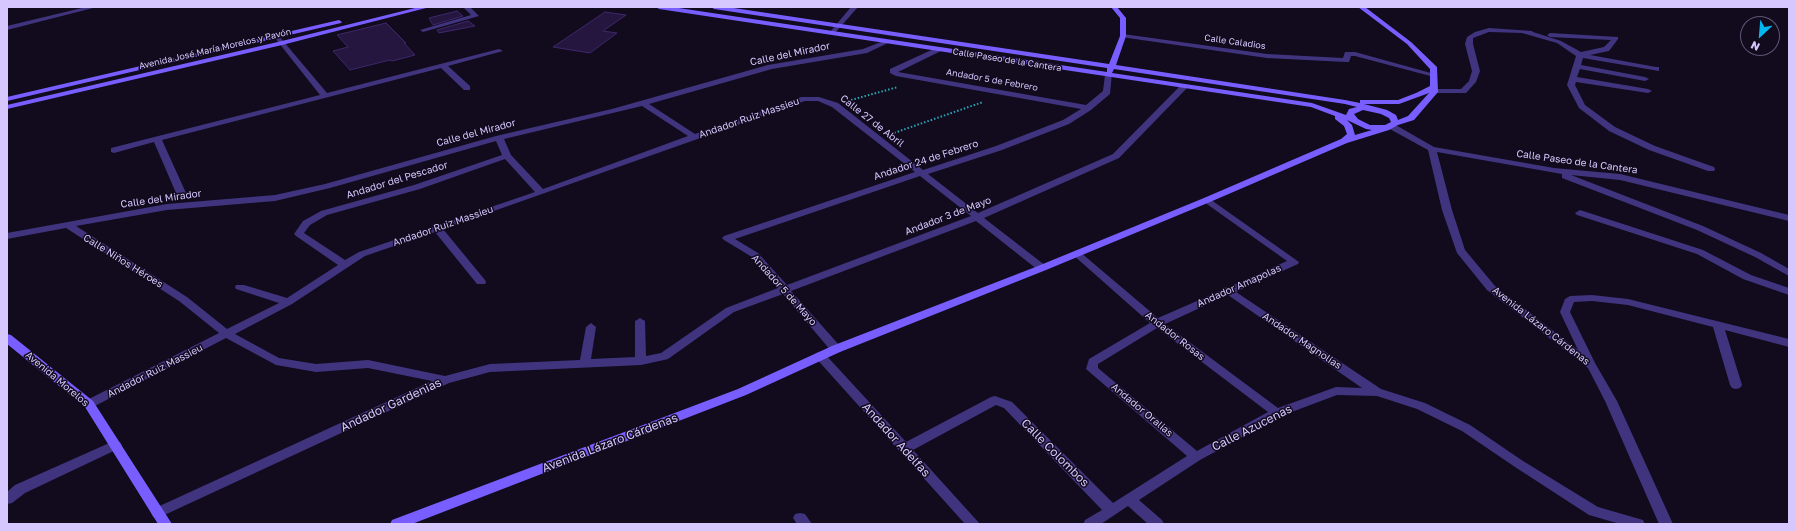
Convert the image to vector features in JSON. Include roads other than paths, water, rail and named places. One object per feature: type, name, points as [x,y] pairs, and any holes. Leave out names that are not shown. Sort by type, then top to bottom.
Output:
[{"type":"main road","points":[[7,98],[280,40],[403,7]]},
{"type":"main road","name":"Avenida José María Morelos y Pavón","points":[[7,107],[280,40],[427,7]]},
{"type":"main road","points":[[412,11],[435,7]]},
{"type":"main road","name":"Calle Paseo de la Cantera","points":[[659,7],[674,8],[886,42],[1312,105],[1369,127],[1391,126]]},
{"type":"main road","name":"Calle Paseo de la Cantera","points":[[714,7],[1345,102],[1378,110]]},
{"type":"main road","points":[[1109,75],[1123,36],[1123,18],[1114,7]]},
{"type":"main road","points":[[1345,102],[1399,102],[1432,90],[1434,69],[1409,43],[1361,7]]},
{"type":"main road","name":"Avenida Lázaro Cárdenas","points":[[397,524],[742,392],[836,349],[1077,254],[1344,141],[1411,118],[1432,90]]},
{"type":"main road","points":[[1354,120],[1350,114],[1357,109],[1363,108],[1378,110],[1393,118],[1391,126]]},
{"type":"main road","points":[[1332,112],[1348,125],[1351,135],[1344,141]]},
{"type":"main road","name":"Avenida Morelos","points":[[7,338],[89,404],[161,519]]},
{"type":"street","points":[[7,28],[94,7]]},
{"type":"street","points":[[423,30],[476,16],[466,7]]},
{"type":"street","points":[[832,33],[840,26],[855,7]]},
{"type":"street","points":[[1432,90],[1463,91],[1472,82],[1476,71],[1469,44],[1470,37],[1477,33],[1489,30],[1562,36],[1616,38],[1606,49],[1580,55]]},
{"type":"street","points":[[1524,32],[1559,42],[1580,55],[1656,68]]},
{"type":"street","name":"Calle Caladios","points":[[1123,36],[1267,56],[1346,60],[1348,54],[1363,55],[1434,75]]},
{"type":"street","points":[[280,40],[325,96]]},
{"type":"street","name":"Calle del Mirador","points":[[67,225],[167,207],[275,198],[327,186],[386,168],[499,138],[643,103],[772,67],[864,51],[877,47],[886,42]]},
{"type":"street","name":"Andador 5 de Febrero","points":[[938,49],[893,71],[896,74],[1088,108]]},
{"type":"street","points":[[114,150],[499,51]]},
{"type":"street","points":[[1580,55],[1571,85],[1582,106],[1612,129],[1652,148],[1711,169]]},
{"type":"street","points":[[443,66],[467,88]]},
{"type":"street","points":[[1577,66],[1645,79]]},
{"type":"street","name":"Andador 24 de Febrero","points":[[727,238],[999,148],[1066,122],[1088,108],[1107,92],[1109,75]]},
{"type":"street","points":[[1573,79],[1648,91]]},
{"type":"street","name":"Andador 3 de Mayo","points":[[641,361],[664,356],[730,310],[978,217],[1116,156],[1184,87]]},
{"type":"street","name":"Andador Ruiz Massieu","points":[[89,404],[288,302],[344,264],[362,254],[541,193],[694,137],[804,99],[819,99]]},
{"type":"street","name":"Calle 27 de Abril","points":[[819,99],[835,104],[876,139],[922,173],[1042,268]]},
{"type":"street","points":[[643,103],[694,137]]},
{"type":"street","points":[[1391,126],[1432,149]]},
{"type":"street","points":[[157,138],[181,193]]},
{"type":"street","points":[[499,138],[506,156],[541,193]]},
{"type":"street","name":"Calle Paseo de la Cantera","points":[[1432,149],[1554,171],[1620,177],[1789,218]]},
{"type":"street","name":"Avenida Lázaro Cárdenas","points":[[1432,149],[1447,210],[1460,251],[1491,288],[1592,366],[1610,401],[1666,524]]},
{"type":"street","name":"Andador del Pescador","points":[[344,264],[300,234],[306,223],[324,213],[417,187],[506,156]]},
{"type":"street","points":[[1554,171],[1700,228],[1758,255],[1789,273]]},
{"type":"street","name":"Andador Amapolas","points":[[1093,362],[1157,323],[1227,290],[1294,262],[1207,200]]},
{"type":"street","points":[[1580,213],[1700,252],[1747,277],[1789,292]]},
{"type":"street","points":[[7,236],[67,225]]},
{"type":"street","name":"Calle Niños Héroes","points":[[67,225],[183,299],[228,334],[276,361],[316,368],[368,364],[445,380]]},
{"type":"street","points":[[436,228],[481,282]]},
{"type":"street","name":"Andador 5 de Mayo","points":[[727,238],[755,255],[836,349]]},
{"type":"street","name":"Andador Rosas","points":[[1077,254],[1157,323],[1278,413]]},
{"type":"street","points":[[240,287],[288,302]]},
{"type":"street","name":"Andador Magnolias","points":[[1227,290],[1377,392]]},
{"type":"street","points":[[1592,366],[1564,312],[1570,299],[1592,298],[1628,302],[1789,343]]},
{"type":"street","points":[[640,321],[641,361]]},
{"type":"street","points":[[1718,325],[1736,385]]},
{"type":"street","points":[[584,364],[591,327]]},
{"type":"street","name":"Andador Adelfas","points":[[820,356],[973,524]]},
{"type":"street","name":"Andador Gardenias","points":[[161,519],[445,380],[490,368],[641,361]]},
{"type":"street","name":"Andador Oralias","points":[[1093,362],[1092,369],[1196,456]]},
{"type":"street","name":"Calle Azucenas","points":[[1090,524],[1196,456],[1278,413],[1336,391],[1377,392],[1421,406],[1466,428],[1519,464],[1594,511],[1638,524]]},
{"type":"street","name":"Calle Colombos","points":[[904,449],[995,400],[1008,405],[1111,510]]},
{"type":"street","points":[[7,499],[20,489],[116,445]]},
{"type":"street","points":[[1129,499],[1156,524]]}]
